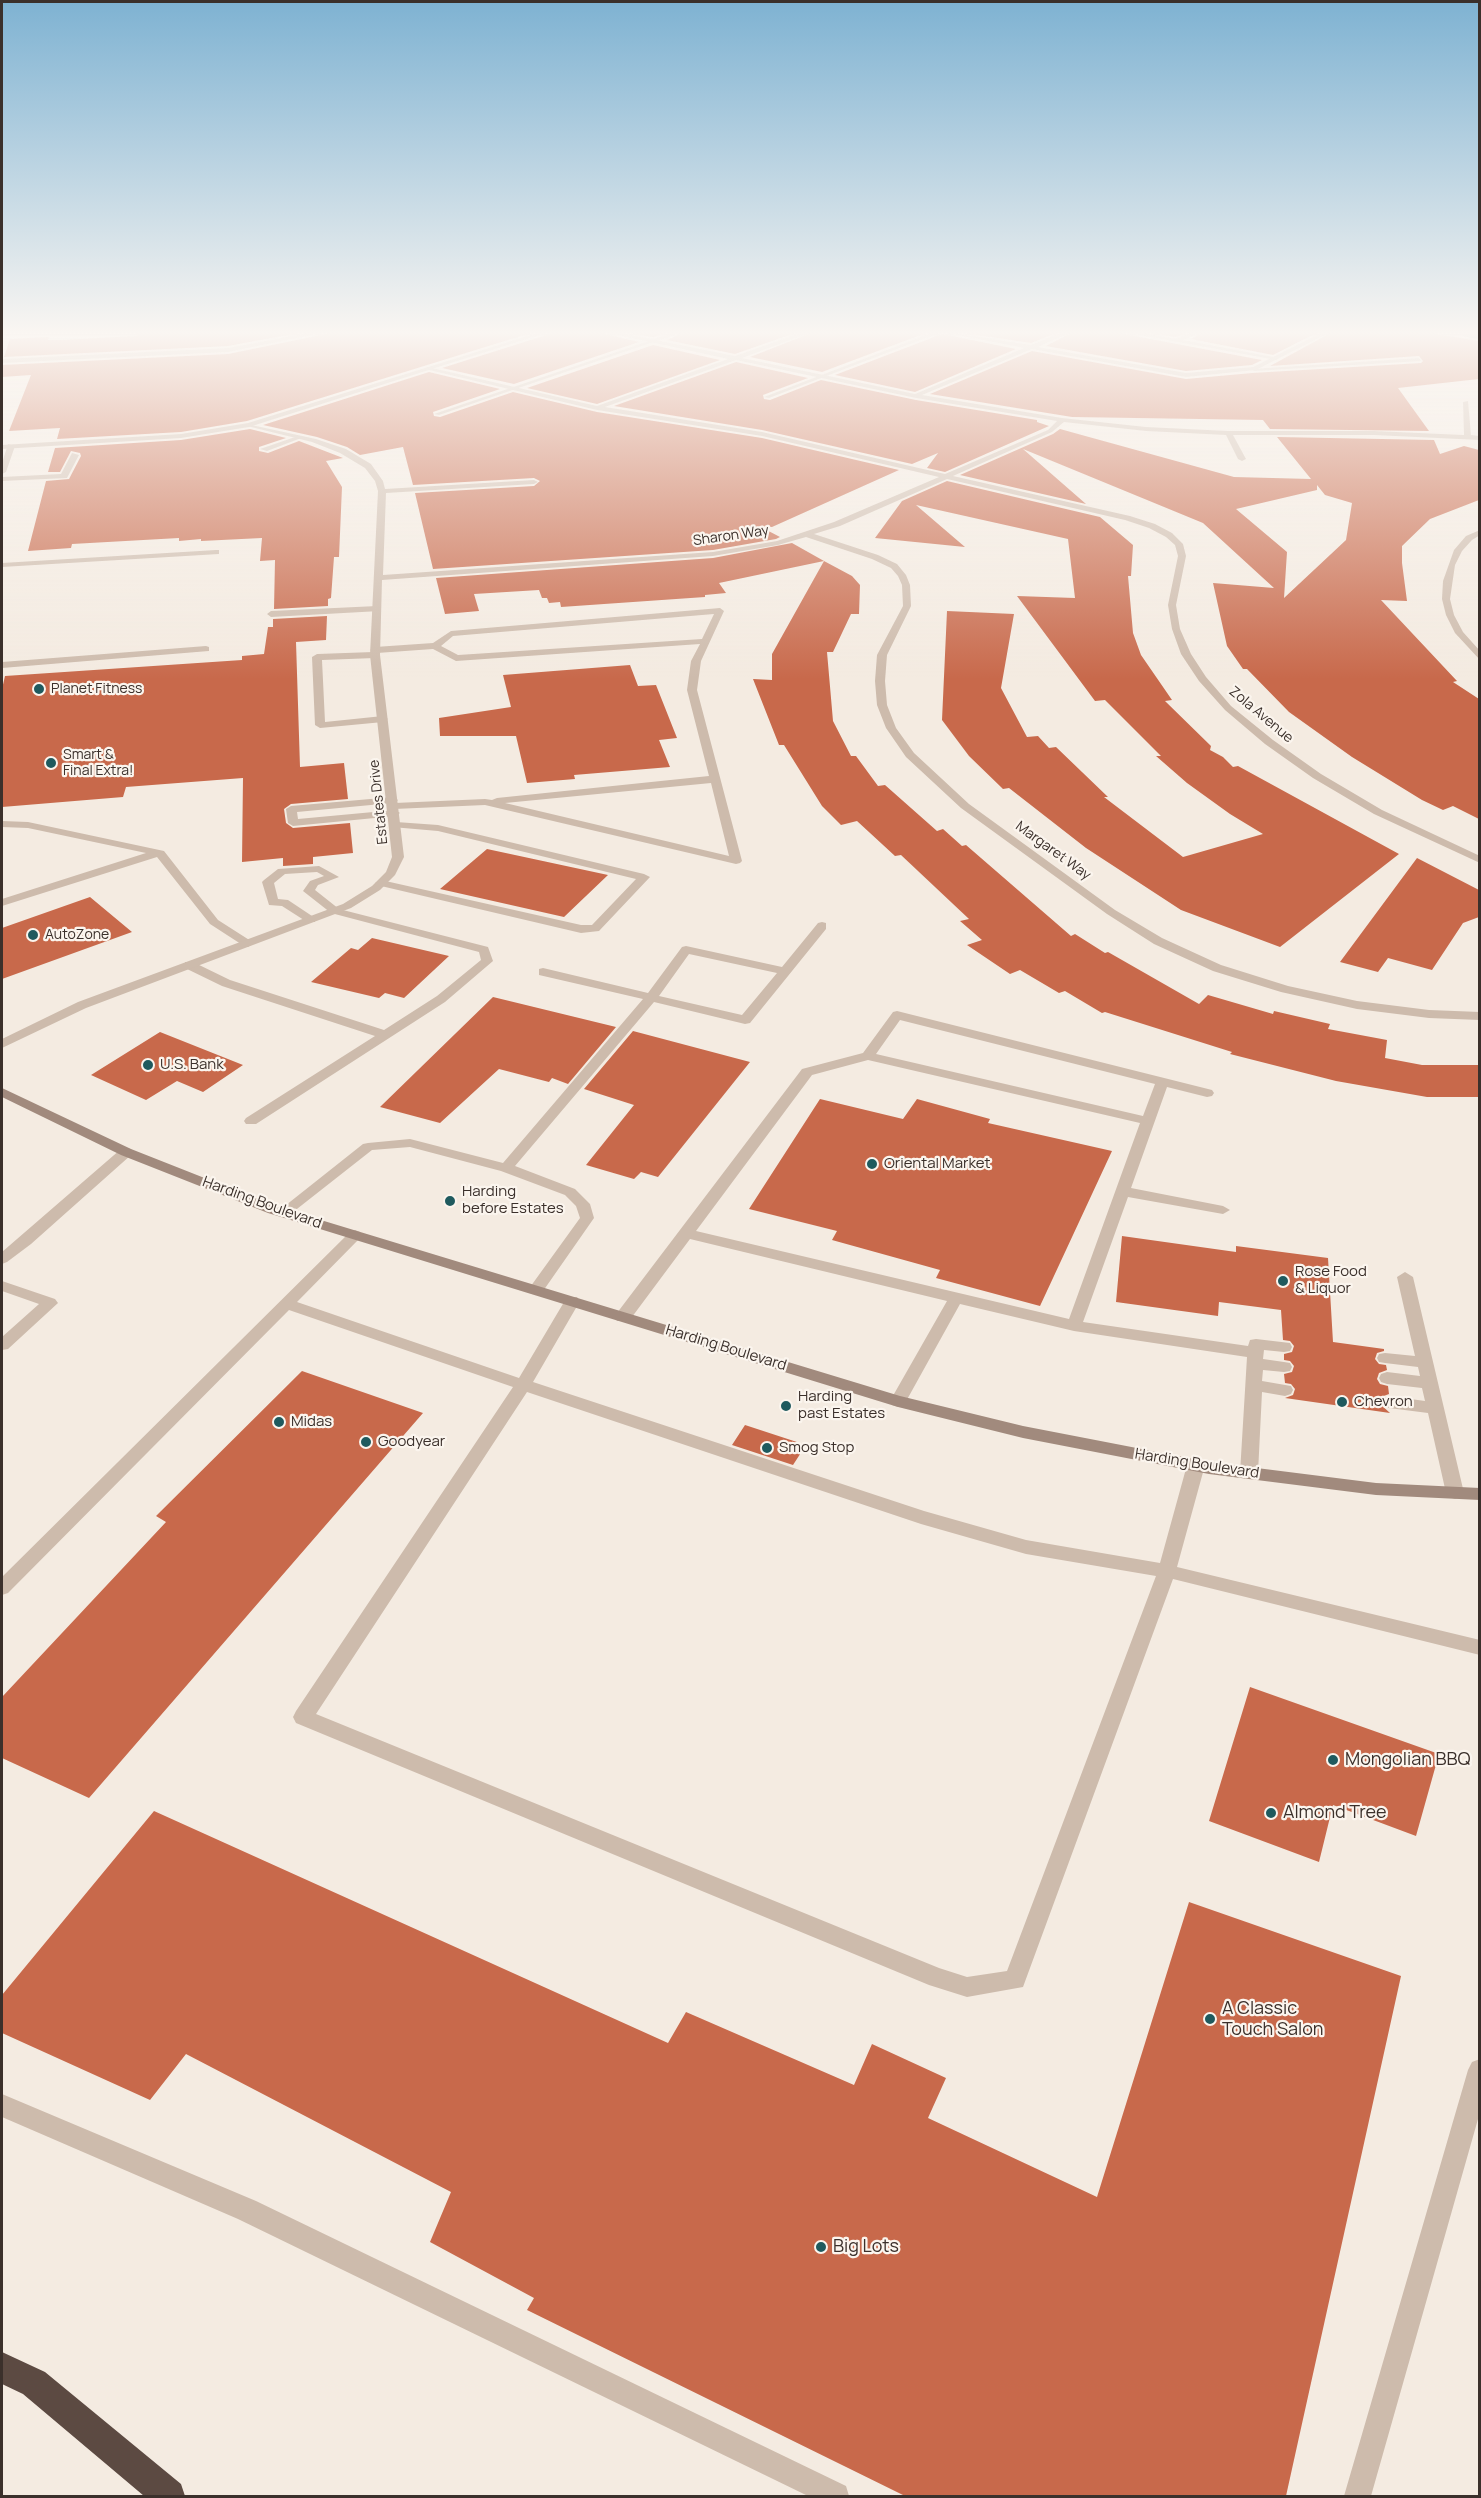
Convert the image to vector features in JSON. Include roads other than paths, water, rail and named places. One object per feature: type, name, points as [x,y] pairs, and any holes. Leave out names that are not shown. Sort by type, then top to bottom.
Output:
[{"type":"highway","points":[[2,2367],[34,2383],[169,2496]]},
{"type":"main road","name":"Harding Boulevard","points":[[2,1092],[126,1152],[283,1213],[898,1401],[1023,1432],[1196,1465],[1376,1489],[1479,1494]]},
{"type":"street","points":[[2,472],[4,458],[11,447]]},
{"type":"street","points":[[264,449],[271,447]]},
{"type":"street","points":[[329,447],[358,458],[376,474],[382,491],[534,482]]},
{"type":"street","name":"Zola Avenue","points":[[816,447],[1127,518],[1152,526],[1169,535],[1179,544],[1182,556],[1172,605],[1176,629],[1186,654],[1202,679],[1228,708],[1269,742],[1317,776],[1378,812],[1479,860]]},
{"type":"street","name":"Sharon Way","points":[[378,578],[713,554],[778,543],[809,535],[1013,447]]},
{"type":"street","points":[[1235,447],[1242,459]]},
{"type":"street","points":[[2,479],[64,476],[75,455]]},
{"type":"street","name":"Estates Drive","points":[[2,1044],[82,1005],[347,906],[381,883],[391,873],[398,857],[395,811],[375,653],[382,491]]},
{"type":"street","points":[[1479,532],[1469,538],[1458,550],[1451,565],[1446,598],[1450,615],[1459,633],[1479,657]]},
{"type":"street","name":"Margaret Way","points":[[809,535],[875,557],[894,566],[902,575],[906,585],[907,606],[882,655],[880,681],[882,705],[891,728],[910,755],[934,780],[965,806],[1111,912],[1158,941],[1217,968],[1285,989],[1357,1005],[1429,1014],[1479,1016]]},
{"type":"street","points":[[2,565],[216,552]]},
{"type":"street","points":[[272,614],[377,609]]},
{"type":"street","points":[[383,719],[320,725],[317,657],[435,646],[451,634],[720,611],[696,661],[692,690],[736,861],[485,802]]},
{"type":"street","points":[[435,646],[456,658],[706,640]]},
{"type":"street","points":[[2,665],[206,649]]},
{"type":"street","points":[[381,883],[581,929],[595,928],[644,877],[438,828],[395,811],[291,809],[292,823],[395,811],[715,779]]},
{"type":"street","points":[[2,824],[28,825],[160,853],[214,922],[248,943]]},
{"type":"street","points":[[2,903],[160,853]]},
{"type":"street","points":[[252,1121],[441,999],[487,961],[484,950],[335,911],[309,891],[314,884],[333,877],[319,869],[282,871],[268,882],[273,903],[284,902],[311,920]]},
{"type":"street","points":[[543,972],[745,1020],[822,926]]},
{"type":"street","points":[[506,1168],[650,999],[686,950],[785,971]]},
{"type":"street","points":[[189,964],[226,983],[384,1035]]},
{"type":"street","points":[[868,1056],[897,1016],[1207,1093]]},
{"type":"street","points":[[623,1317],[807,1072],[868,1056],[1148,1121]]},
{"type":"street","points":[[1074,1326],[1162,1082]]},
{"type":"street","points":[[283,1213],[368,1148],[385,1144],[410,1143],[506,1168],[570,1192],[583,1204],[587,1218],[536,1290]]},
{"type":"street","points":[[2,1259],[26,1241],[126,1152]]},
{"type":"street","points":[[1121,1191],[1223,1210]]},
{"type":"street","points":[[686,1233],[1074,1326],[1255,1358],[1284,1367]]},
{"type":"street","points":[[2,1588],[355,1235]]},
{"type":"street","points":[[1406,1277],[1455,1493]]},
{"type":"street","points":[[2,1286],[50,1303],[2,1345]]},
{"type":"street","points":[[898,1401],[956,1298]]},
{"type":"street","points":[[572,1301],[523,1385],[303,1717],[937,1978],[967,1988],[1015,1980],[1167,1570],[1196,1465]]},
{"type":"street","points":[[286,1304],[921,1517],[1026,1547],[1167,1570],[1479,1648]]},
{"type":"street","points":[[1249,1473],[1256,1344],[1284,1347]]},
{"type":"street","points":[[1385,1358],[1425,1363]]},
{"type":"street","points":[[1387,1378],[1430,1383]]},
{"type":"street","points":[[1254,1385],[1285,1390]]},
{"type":"street","points":[[1389,1402],[1436,1408]]},
{"type":"street","points":[[1357,2496],[1479,2070]]},
{"type":"street","points":[[2,2106],[247,2210],[836,2496]]},
{"type":"place","name":"Planet Fitness","points":[[39,689]]},
{"type":"place","name":"Smart & Final Extra!","points":[[51,763]]},
{"type":"place","name":"AutoZone","points":[[33,935]]},
{"type":"place","name":"U.S. Bank","points":[[148,1065]]},
{"type":"place","name":"Oriental Market","points":[[872,1164]]},
{"type":"place","name":"Harding before Estates","points":[[450,1201]]},
{"type":"place","name":"Rose Food & Liquor","points":[[1283,1281]]},
{"type":"place","name":"Chevron","points":[[1342,1402]]},
{"type":"place","name":"Harding past Estates","points":[[786,1406]]},
{"type":"place","name":"Midas","points":[[279,1422]]},
{"type":"place","name":"Goodyear","points":[[366,1442]]},
{"type":"place","name":"Smog Stop","points":[[767,1448]]},
{"type":"place","name":"Mongolian BBQ","points":[[1333,1760]]},
{"type":"place","name":"Almond Tree","points":[[1271,1813]]},
{"type":"place","name":"A Classic Touch Salon","points":[[1210,2019]]},
{"type":"place","name":"Big Lots","points":[[821,2247]]}]
